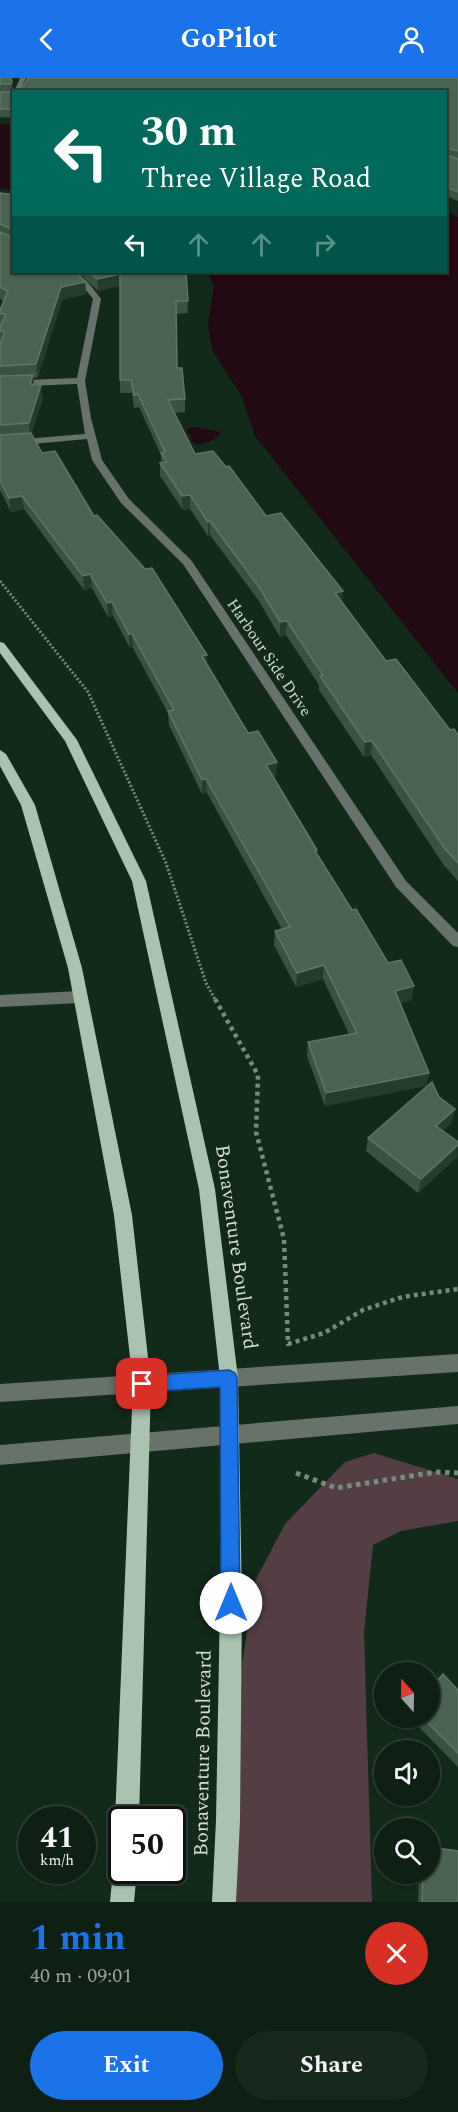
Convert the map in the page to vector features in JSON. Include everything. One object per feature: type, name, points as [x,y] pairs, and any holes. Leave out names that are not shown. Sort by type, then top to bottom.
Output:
[{"type":"main road","name":"Bonaventure Boulevard","points":[[0,645],[70,740],[139,881],[207,1189],[229,1378],[229,1797],[224,1902]]},
{"type":"main road","points":[[0,754],[28,805],[75,968],[123,1215],[142,1384],[127,1806]]},
{"type":"main road","points":[[122,1902],[124,1884]]},
{"type":"street","name":"Harbour Side Drive","points":[[66,273],[81,278],[97,299],[81,381],[90,436],[97,460],[125,501],[187,562],[401,884],[458,942]]},
{"type":"street","points":[[0,384],[81,381]]},
{"type":"street","points":[[0,444],[90,436]]},
{"type":"street","points":[[0,1001],[80,997]]},
{"type":"street","points":[[0,1393],[458,1363]]},
{"type":"street","points":[[0,1455],[458,1415]]},
{"type":"path","points":[[0,581],[88,692],[166,863],[206,983],[258,1075],[255,1132],[284,1239],[288,1344],[324,1333],[363,1310],[392,1300],[458,1289]]},
{"type":"path","points":[[296,1473],[336,1488],[436,1472],[458,1473]]},
{"type":"shaded area","points":[[0,124],[12,125],[12,190],[0,189]]},
{"type":"shaded area","points":[[447,212],[458,217],[458,693],[255,436],[241,395],[212,350],[208,324],[214,285],[208,273],[447,273]]},
{"type":"shaded area","points":[[188,428],[217,431],[221,434],[206,443],[198,444],[191,441],[191,435],[186,433]]},
{"type":"shaded area","points":[[374,1453],[458,1479],[458,1521],[401,1531],[373,1545],[364,1632],[372,1902],[234,1902],[241,1671],[255,1581],[285,1524],[345,1462]]},
{"type":"building","points":[[0,78],[11,78],[11,84],[0,84]]},
{"type":"building","points":[[28,78],[458,78],[458,151],[447,148],[447,90],[21,90]]},
{"type":"building","points":[[0,92],[12,92],[12,109],[0,109]]},
{"type":"building","points":[[447,155],[458,159],[458,192],[447,187]]},
{"type":"building","points":[[0,193],[12,195],[12,229],[0,224]]},
{"type":"building","points":[[0,232],[12,237],[12,273],[78,273],[85,282],[61,287],[36,364],[0,366],[0,344],[5,332],[0,331],[0,327],[6,314],[0,314],[0,310],[8,291],[0,287]]},
{"type":"building","points":[[90,273],[186,273],[188,301],[176,301],[177,368],[182,368],[185,399],[168,400],[195,454],[213,451],[226,467],[229,466],[266,516],[281,513],[343,591],[335,593],[386,661],[396,659],[450,730],[454,729],[458,735],[458,863],[445,849],[372,741],[365,742],[320,676],[323,675],[287,621],[280,622],[259,587],[210,521],[208,522],[190,495],[182,496],[160,463],[167,462],[161,453],[165,452],[138,394],[134,395],[131,380],[120,380],[120,274],[97,279]]},
{"type":"building","points":[[33,375],[30,384],[41,385],[29,423],[0,425],[0,376]]},
{"type":"building","points":[[31,433],[42,453],[55,451],[94,516],[97,515],[145,569],[152,568],[207,655],[202,656],[248,733],[258,731],[277,762],[266,765],[352,910],[356,909],[388,963],[401,960],[414,986],[395,991],[429,1073],[326,1093],[308,1042],[357,1033],[324,965],[297,973],[275,931],[290,927],[206,779],[202,780],[168,711],[174,710],[112,602],[107,603],[90,574],[83,576],[22,496],[9,498],[0,480],[0,435]]},
{"type":"building","points":[[432,1082],[439,1097],[455,1109],[436,1126],[458,1142],[458,1145],[421,1179],[368,1138]]},
{"type":"building","points":[[443,1674],[458,1690],[458,1753],[433,1728],[440,1728],[440,1678]]},
{"type":"building","points":[[440,1849],[458,1851],[458,1902],[422,1902],[423,1884],[440,1884]]},
{"type":"route","points":[[142,1384],[229,1378],[231,1603]]}]
